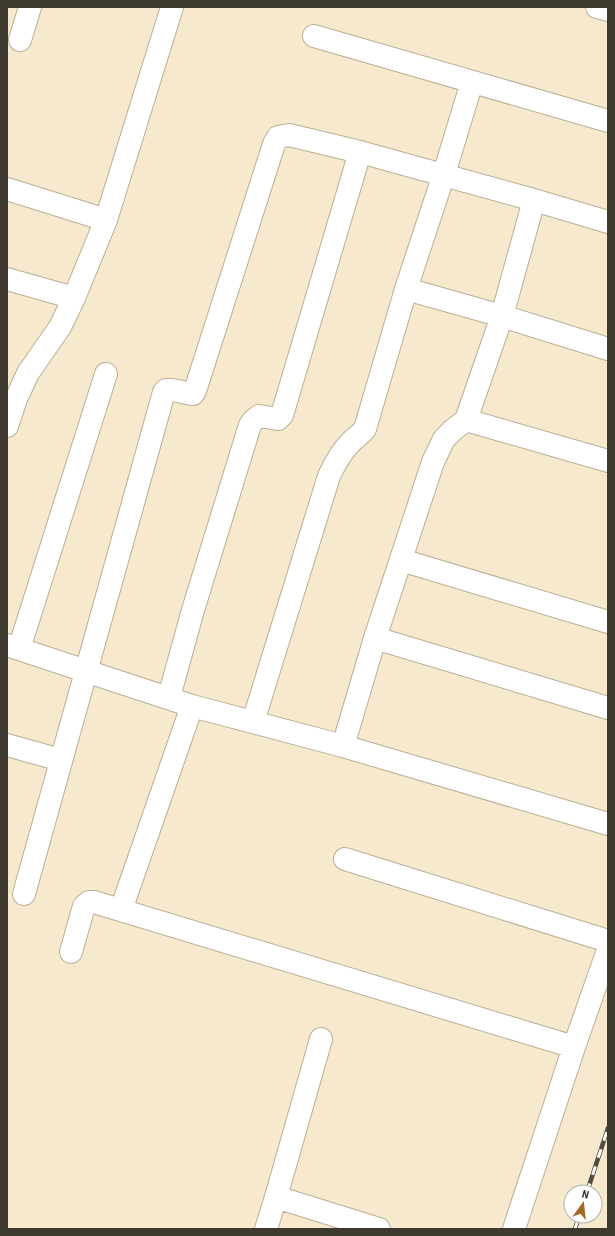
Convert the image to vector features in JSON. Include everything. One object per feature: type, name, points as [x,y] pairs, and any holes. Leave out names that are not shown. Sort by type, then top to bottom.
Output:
[{"type":"street","points":[[20,40],[30,7]]},
{"type":"street","points":[[7,426],[16,399],[28,373],[60,327],[74,298],[106,220],[172,7]]},
{"type":"street","points":[[597,7],[608,10]]},
{"type":"street","points":[[314,36],[608,121]]},
{"type":"street","points":[[253,722],[329,476],[342,452],[365,429],[406,289],[444,174],[472,82]]},
{"type":"street","points":[[24,894],[164,392],[170,389],[193,394],[195,391],[274,144],[278,137],[289,135],[360,152],[444,174],[608,222]]},
{"type":"street","points":[[169,698],[193,610],[250,425],[259,416],[278,419],[282,415],[360,152]]},
{"type":"street","points":[[7,189],[106,220]]},
{"type":"street","points":[[343,746],[375,638],[433,462],[444,440],[453,430],[466,420],[502,316],[534,200]]},
{"type":"street","points":[[7,279],[74,298]]},
{"type":"street","points":[[406,289],[502,316],[608,349]]},
{"type":"street","points":[[106,374],[13,647],[192,706],[343,746],[608,824]]},
{"type":"street","points":[[466,420],[608,461]]},
{"type":"street","points":[[401,560],[608,622]]},
{"type":"street","points":[[375,638],[608,708]]},
{"type":"street","points":[[120,910],[192,706]]},
{"type":"street","points":[[7,745],[61,760]]},
{"type":"street","points":[[345,859],[608,941]]},
{"type":"street","points":[[71,952],[84,906],[89,902],[94,902],[574,1047]]},
{"type":"street","points":[[514,1229],[574,1047],[608,950]]},
{"type":"street","points":[[266,1229],[321,1039]]},
{"type":"street","points":[[276,1197],[378,1229]]},
{"type":"railway","points":[[590,1184],[608,1128]]},
{"type":"railway","points":[[575,1229],[577,1224]]}]
